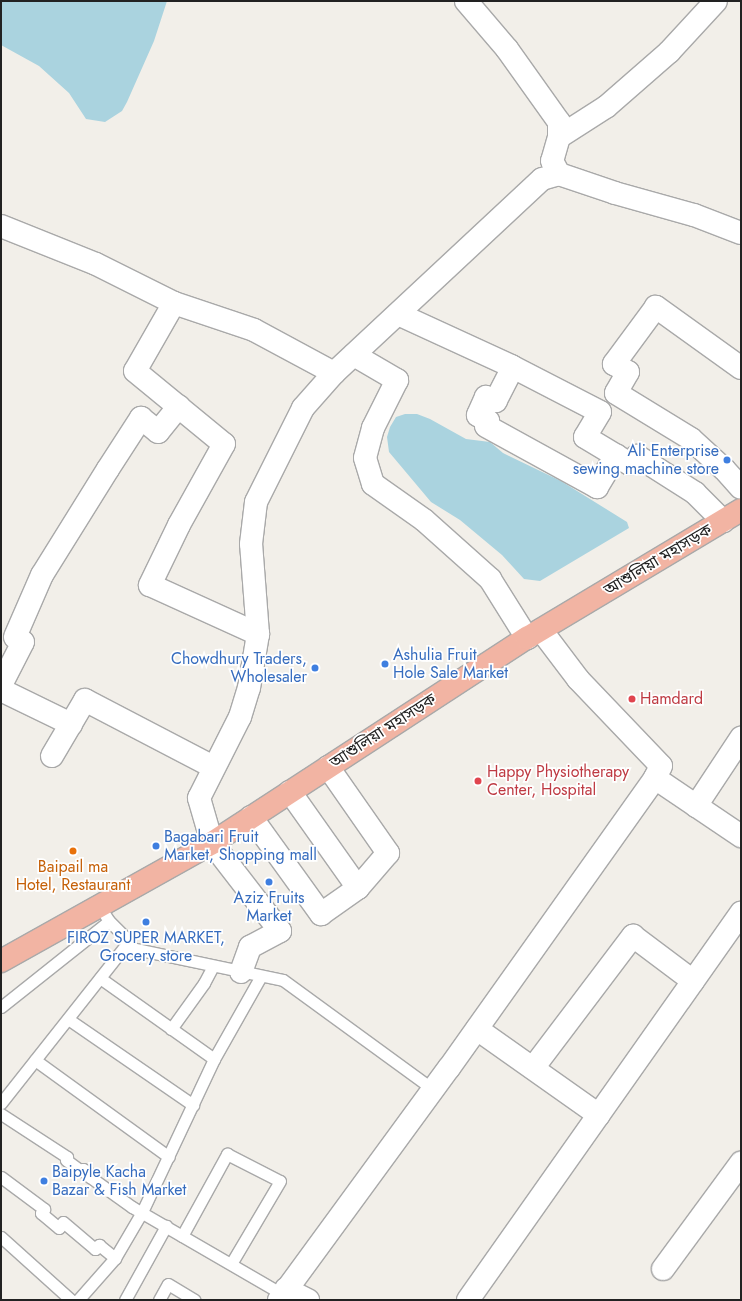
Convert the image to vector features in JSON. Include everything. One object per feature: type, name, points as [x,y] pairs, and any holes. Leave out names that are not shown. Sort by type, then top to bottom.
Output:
[{"type":"highway","name":"আশুলিয়া মহাসড়ক","points":[[1,961],[104,914],[534,634],[732,516]]},
{"type":"street","points":[[466,1],[545,99],[559,122],[559,138],[552,161],[559,174]]},
{"type":"street","points":[[559,138],[606,107],[669,52],[716,1]]},
{"type":"street","points":[[251,974],[250,947],[280,931],[212,843],[199,798],[213,767],[240,717],[249,688],[258,634],[251,544],[256,502],[303,408],[334,373],[526,192],[542,179],[559,174],[615,193],[694,215],[741,233]]},
{"type":"street","points":[[1,226],[96,264],[174,303],[254,330],[334,373]]},
{"type":"street","points":[[174,303],[135,371],[224,444],[179,525],[150,585],[258,634]]},
{"type":"street","points":[[741,368],[699,341],[656,307],[614,364],[628,372],[616,393],[691,439],[724,468],[741,488]]},
{"type":"street","points":[[398,314],[513,367],[600,412],[585,437],[630,464],[637,456],[732,516]]},
{"type":"street","points":[[308,1300],[282,1294],[434,1090],[655,778],[661,766],[534,634],[490,579],[424,520],[373,484],[365,458],[373,428],[397,380],[354,355]]},
{"type":"street","points":[[513,367],[496,401],[486,398],[478,415],[488,421],[486,426],[597,487],[616,455]]},
{"type":"street","points":[[1,685],[23,642],[15,637],[42,575],[108,469],[141,418],[158,432],[178,406]]},
{"type":"street","points":[[1,690],[71,724]]},
{"type":"street","points":[[52,756],[85,700],[213,767]]},
{"type":"street","points":[[696,806],[741,738]]},
{"type":"street","points":[[251,817],[321,914],[358,888],[388,853],[328,767]]},
{"type":"street","points":[[655,778],[741,836]]},
{"type":"street","points":[[290,792],[358,888]]},
{"type":"street","points":[[468,1300],[741,913]]},
{"type":"street","points":[[533,1068],[633,936],[693,981]]},
{"type":"street","points":[[477,1029],[599,1115]]},
{"type":"street","points":[[663,1269],[741,1163]]},
{"type":"lane","points":[[1,1007],[104,914],[129,941],[126,947],[1,1103]]},
{"type":"lane","points":[[126,947],[283,980],[434,1090]]},
{"type":"lane","points":[[171,1029],[204,983],[213,966]]},
{"type":"lane","points":[[78,1300],[115,1258],[142,1212],[193,1105],[251,974]]},
{"type":"lane","points":[[100,978],[214,1059]]},
{"type":"lane","points":[[68,1019],[193,1105]]},
{"type":"lane","points":[[35,1060],[169,1157]]},
{"type":"lane","points":[[1,1114],[67,1157],[66,1160],[81,1171],[83,1169],[92,1175],[90,1177],[142,1212],[282,1294]]},
{"type":"lane","points":[[182,1236],[227,1154],[280,1181],[231,1264]]},
{"type":"lane","points":[[1,1178],[44,1209],[41,1213],[59,1228],[63,1222],[95,1249],[99,1245],[115,1258]]},
{"type":"lane","points":[[125,1300],[166,1226]]},
{"type":"lane","points":[[1,1237],[71,1300]]},
{"type":"lane","points":[[159,1300],[168,1284],[195,1300]]},
{"type":"water","points":[[1,1],[167,1],[154,41],[127,102],[122,111],[105,122],[86,119],[69,93],[39,66],[1,45]]},
{"type":"water","points":[[405,414],[417,414],[430,419],[466,439],[490,442],[503,453],[561,481],[627,522],[629,528],[540,581],[524,579],[502,555],[460,520],[431,502],[389,452],[387,437],[390,427],[396,417]]},
{"type":"place","name":"Ali Enterprise sewing machine store","points":[[727,460]]},
{"type":"place","name":"Ashulia Fruit Hole Sale Market","points":[[385,664]]},
{"type":"place","name":"Chowdhury Traders, Wholesaler","points":[[315,668]]},
{"type":"place","name":"Hamdard","points":[[632,699]]},
{"type":"place","name":"Happy Physiotherapy Center, Hospital","points":[[478,781]]},
{"type":"place","name":"Bagabari Fruit Market, Shopping mall","points":[[156,846]]},
{"type":"place","name":"Baipail ma Hotel, Restaurant","points":[[73,851]]},
{"type":"place","name":"Aziz Fruits Market","points":[[269,882]]},
{"type":"place","name":"FIROZ SUPER MARKET, Grocery store","points":[[146,922]]},
{"type":"place","name":"Baipyle Kacha Bazar & Fish Market","points":[[44,1181]]}]
